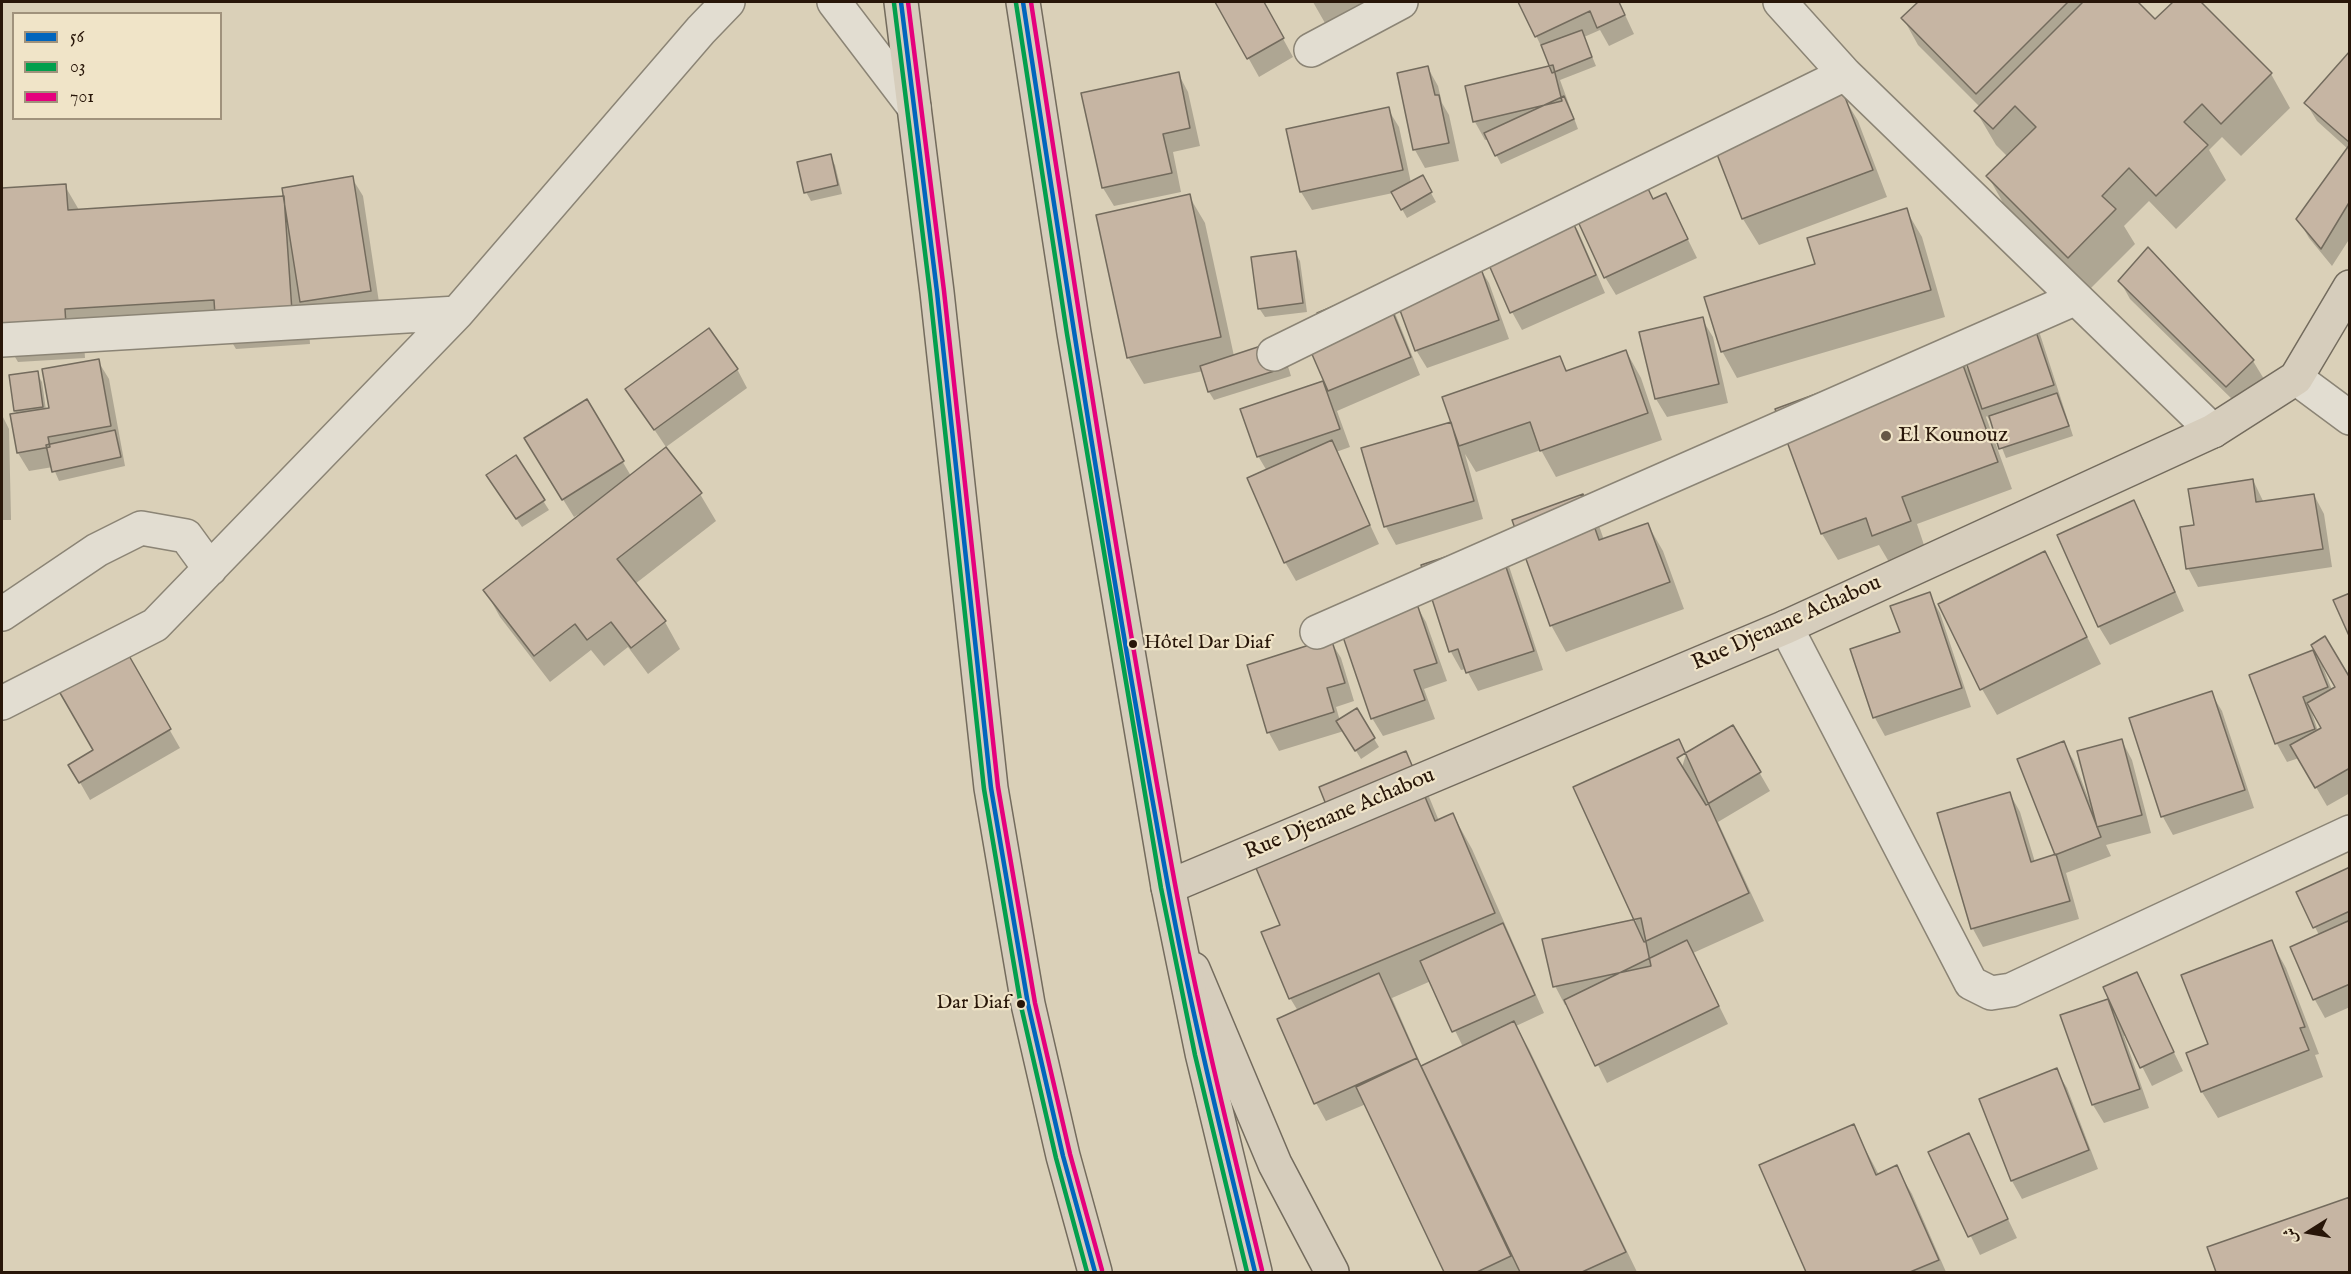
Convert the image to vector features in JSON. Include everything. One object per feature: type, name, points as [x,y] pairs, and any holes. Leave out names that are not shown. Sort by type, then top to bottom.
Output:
[{"type":"main road","points":[[901,2],[937,292],[991,788],[1028,1004],[1063,1156],[1095,1272]]},
{"type":"main road","points":[[1023,2],[1074,333],[1168,887],[1202,1053],[1255,1272]]},
{"type":"main road","name":"Rue Djenane Achabou","points":[[1168,887],[1786,627],[2213,431],[2296,378],[2349,287]]},
{"type":"main road","points":[[1178,933],[1275,1164],[1332,1272]]},
{"type":"street","points":[[2,703],[155,625],[457,313],[701,30],[728,2]]},
{"type":"street","points":[[834,2],[914,107]]},
{"type":"street","points":[[1311,50],[1401,2]]},
{"type":"street","points":[[1780,2],[1845,74],[2213,431]]},
{"type":"street","points":[[1274,354],[1845,74]]},
{"type":"street","points":[[1317,632],[2074,298]]},
{"type":"street","points":[[2,340],[457,313]]},
{"type":"street","points":[[2296,378],[2349,418]]},
{"type":"street","points":[[2,614],[97,550],[141,528],[186,536],[210,569]]},
{"type":"street","points":[[1786,627],[1971,983],[1991,993],[2011,990],[2349,832]]},
{"type":"building","points":[[1215,2],[1264,2],[1284,38],[1247,59]]},
{"type":"building","points":[[1518,2],[1619,2],[1625,15],[1597,28],[1590,11],[1535,37]]},
{"type":"building","points":[[1918,2],[2068,2],[1976,94],[1901,18]]},
{"type":"building","points":[[2083,2],[2138,2],[2155,19],[2173,2],[2201,2],[2272,73],[2221,124],[2202,104],[2184,122],[2208,145],[2156,196],[2129,168],[2102,196],[2116,209],[2068,258],[1986,176],[2036,127],[2015,106],[1993,129],[1974,111]]},
{"type":"building","points":[[1582,30],[1592,57],[1552,73],[1541,45]]},
{"type":"building","points":[[2350,51],[2350,143],[2304,103]]},
{"type":"building","points":[[1553,65],[1562,101],[1473,122],[1465,86]]},
{"type":"building","points":[[1428,66],[1435,95],[1439,95],[1449,143],[1413,150],[1397,73]]},
{"type":"building","points":[[1179,72],[1190,128],[1163,134],[1172,173],[1102,188],[1081,93]]},
{"type":"building","points":[[1843,92],[1873,170],[1742,219],[1715,149]]},
{"type":"building","points":[[1564,96],[1574,119],[1495,156],[1484,133]]},
{"type":"building","points":[[1389,107],[1403,170],[1300,192],[1286,129]]},
{"type":"building","points":[[2350,144],[2350,201],[2321,249],[2296,219]]},
{"type":"building","points":[[831,154],[838,185],[804,193],[797,162]]},
{"type":"building","points":[[1639,170],[1653,199],[1666,193],[1688,239],[1604,278],[1569,202]]},
{"type":"building","points":[[1423,175],[1432,192],[1401,210],[1391,192]]},
{"type":"building","points":[[353,176],[371,291],[300,302],[282,188]]},
{"type":"building","points":[[66,184],[68,210],[284,196],[292,311],[215,316],[214,300],[65,309],[66,325],[2,329],[2,188]]},
{"type":"building","points":[[1190,194],[1221,337],[1127,358],[1096,215]]},
{"type":"building","points":[[1907,208],[1931,290],[1721,352],[1704,297],[1815,264],[1807,238]]},
{"type":"building","points":[[1568,211],[1596,275],[1510,313],[1482,249]]},
{"type":"building","points":[[2148,247],[2254,360],[2226,387],[2118,281]]},
{"type":"building","points":[[1296,251],[1303,303],[1258,309],[1251,257]]},
{"type":"building","points":[[1479,263],[1499,320],[1415,351],[1394,294]]},
{"type":"building","points":[[1382,286],[1411,357],[1328,391],[1311,352],[1330,344],[1317,313]]},
{"type":"building","points":[[2028,308],[2054,385],[1982,409],[1956,333]]},
{"type":"building","points":[[1703,317],[1719,384],[1655,399],[1639,332]]},
{"type":"building","points":[[709,328],[738,369],[654,430],[625,389]]},
{"type":"building","points":[[1279,340],[1287,367],[1208,392],[1200,366]]},
{"type":"building","name":"El Kounouz","points":[[1955,343],[1998,462],[1902,497],[1911,521],[1872,536],[1866,518],[1821,534],[1775,409]]},
{"type":"building","points":[[1626,350],[1648,413],[1540,451],[1530,422],[1459,446],[1442,397],[1560,356],[1566,371]]},
{"type":"building","points":[[99,359],[111,426],[48,437],[50,447],[17,453],[10,414],[49,408],[42,369]]},
{"type":"building","points":[[38,371],[43,407],[14,411],[9,375]]},
{"type":"building","points":[[1323,381],[1340,429],[1257,457],[1240,409]]},
{"type":"building","points":[[2057,393],[2069,426],[1999,449],[1989,416]]},
{"type":"building","points":[[587,399],[624,461],[562,500],[524,438]]},
{"type":"building","points":[[1451,422],[1474,501],[1384,527],[1361,448]]},
{"type":"building","points":[[115,430],[121,457],[52,472],[46,445]]},
{"type":"building","points":[[1332,440],[1370,525],[1284,563],[1247,478]]},
{"type":"building","points":[[666,447],[702,493],[617,559],[666,621],[631,648],[611,622],[587,640],[575,624],[534,656],[483,590]]},
{"type":"building","points":[[516,455],[545,500],[516,519],[486,475]]},
{"type":"building","points":[[2253,479],[2256,502],[2314,494],[2323,549],[2186,569],[2180,527],[2194,525],[2188,489]]},
{"type":"building","points":[[1583,494],[1599,540],[1648,523],[1670,582],[1550,626],[1512,520]]},
{"type":"building","points":[[2134,500],[2175,592],[2098,627],[2057,535]]},
{"type":"building","points":[[1497,540],[1534,651],[1466,673],[1458,649],[1449,652],[1421,565]]},
{"type":"building","points":[[2045,551],[2087,637],[1980,690],[1938,604]]},
{"type":"building","points":[[1930,592],[1962,688],[1873,718],[1850,649],[1900,632],[1890,606]]},
{"type":"building","points":[[2350,593],[2350,638],[2333,600]]},
{"type":"building","points":[[1416,601],[1437,663],[1414,670],[1425,700],[1371,719],[1340,628]]},
{"type":"building","points":[[2325,636],[2350,678],[2350,768],[2315,788],[2290,745],[2321,728],[2307,703],[2335,687],[2311,645]]},
{"type":"building","points":[[1331,638],[1345,683],[1327,688],[1334,712],[1267,733],[1247,665]]},
{"type":"building","points":[[124,647],[171,729],[79,783],[68,765],[93,750],[56,686]]},
{"type":"building","points":[[2313,650],[2328,687],[2303,697],[2315,729],[2275,744],[2249,675]]},
{"type":"building","points":[[2212,691],[2245,790],[2161,817],[2129,718]]},
{"type":"building","points":[[1357,708],[1375,738],[1355,751],[1336,721]]},
{"type":"building","points":[[1733,725],[1761,772],[1706,805],[1677,758]]},
{"type":"building","points":[[1679,739],[1749,893],[1644,942],[1573,787]]},
{"type":"building","points":[[2122,739],[2142,815],[2097,827],[2077,751]]},
{"type":"building","points":[[2064,741],[2101,837],[2055,855],[2017,759]]},
{"type":"building","points":[[1406,751],[1435,821],[1453,813],[1495,913],[1289,999],[1261,932],[1280,925],[1245,842],[1327,807],[1319,787]]},
{"type":"building","points":[[2010,792],[2031,862],[2056,854],[2070,901],[1971,929],[1937,813]]},
{"type":"building","points":[[2350,867],[2350,911],[2313,928],[2296,892]]},
{"type":"building","points":[[1641,918],[1651,966],[1553,987],[1542,939]]},
{"type":"building","points":[[2348,921],[2350,925],[2350,984],[2313,1000],[2290,947]]},
{"type":"building","points":[[1503,923],[1535,995],[1452,1032],[1420,961]]},
{"type":"building","points":[[1687,940],[1719,1006],[1595,1066],[1564,1000]]},
{"type":"building","points":[[2272,940],[2305,1027],[2300,1028],[2309,1050],[2201,1092],[2186,1053],[2208,1044],[2181,975]]},
{"type":"building","points":[[2137,972],[2174,1052],[2140,1068],[2103,987]]},
{"type":"building","points":[[1379,973],[1417,1058],[1314,1104],[1277,1019]]},
{"type":"building","points":[[2108,999],[2140,1089],[2092,1105],[2060,1015]]},
{"type":"building","points":[[1514,1021],[1626,1252],[1582,1272],[1520,1272],[1421,1066]]},
{"type":"building","points":[[1417,1058],[1511,1256],[1477,1272],[1444,1272],[1356,1087]]},
{"type":"building","points":[[2057,1068],[2089,1150],[2011,1181],[1979,1099]]},
{"type":"building","points":[[1854,1124],[1876,1175],[1897,1165],[1939,1260],[1910,1272],[1806,1272],[1759,1165]]},
{"type":"building","points":[[1969,1133],[2008,1219],[1968,1237],[1928,1152]]},
{"type":"building","points":[[2350,1197],[2350,1272],[2216,1272],[2207,1247]]},
{"type":"transit line","name":"56","points":[[901,2],[937,292],[991,788],[1028,1004],[1063,1156],[1095,1272]]},
{"type":"transit line","name":"701","points":[[908,2],[944,291],[998,787],[1035,1003],[1070,1154],[1102,1270]]},
{"type":"transit line","name":"56","points":[[1023,2],[1092,444],[1168,886],[1198,1032],[1255,1272]]},
{"type":"transit line","name":"701","points":[[1031,2],[1118,554],[1175,884],[1205,1030],[1262,1270]]},
{"type":"transit line","name":"03","points":[[894,3],[930,293],[984,789],[1021,1006],[1056,1158],[1087,1272]]},
{"type":"transit line","name":"03","points":[[1016,3],[1067,334],[1161,888],[1195,1055],[1247,1272]]},
{"type":"place","name":"El Kounouz","points":[[1886,436]]},
{"type":"place","name":"Hôtel Dar Diaf","points":[[1133,644]]},
{"type":"place","name":"Dar Diaf","points":[[1021,1004]]}]
